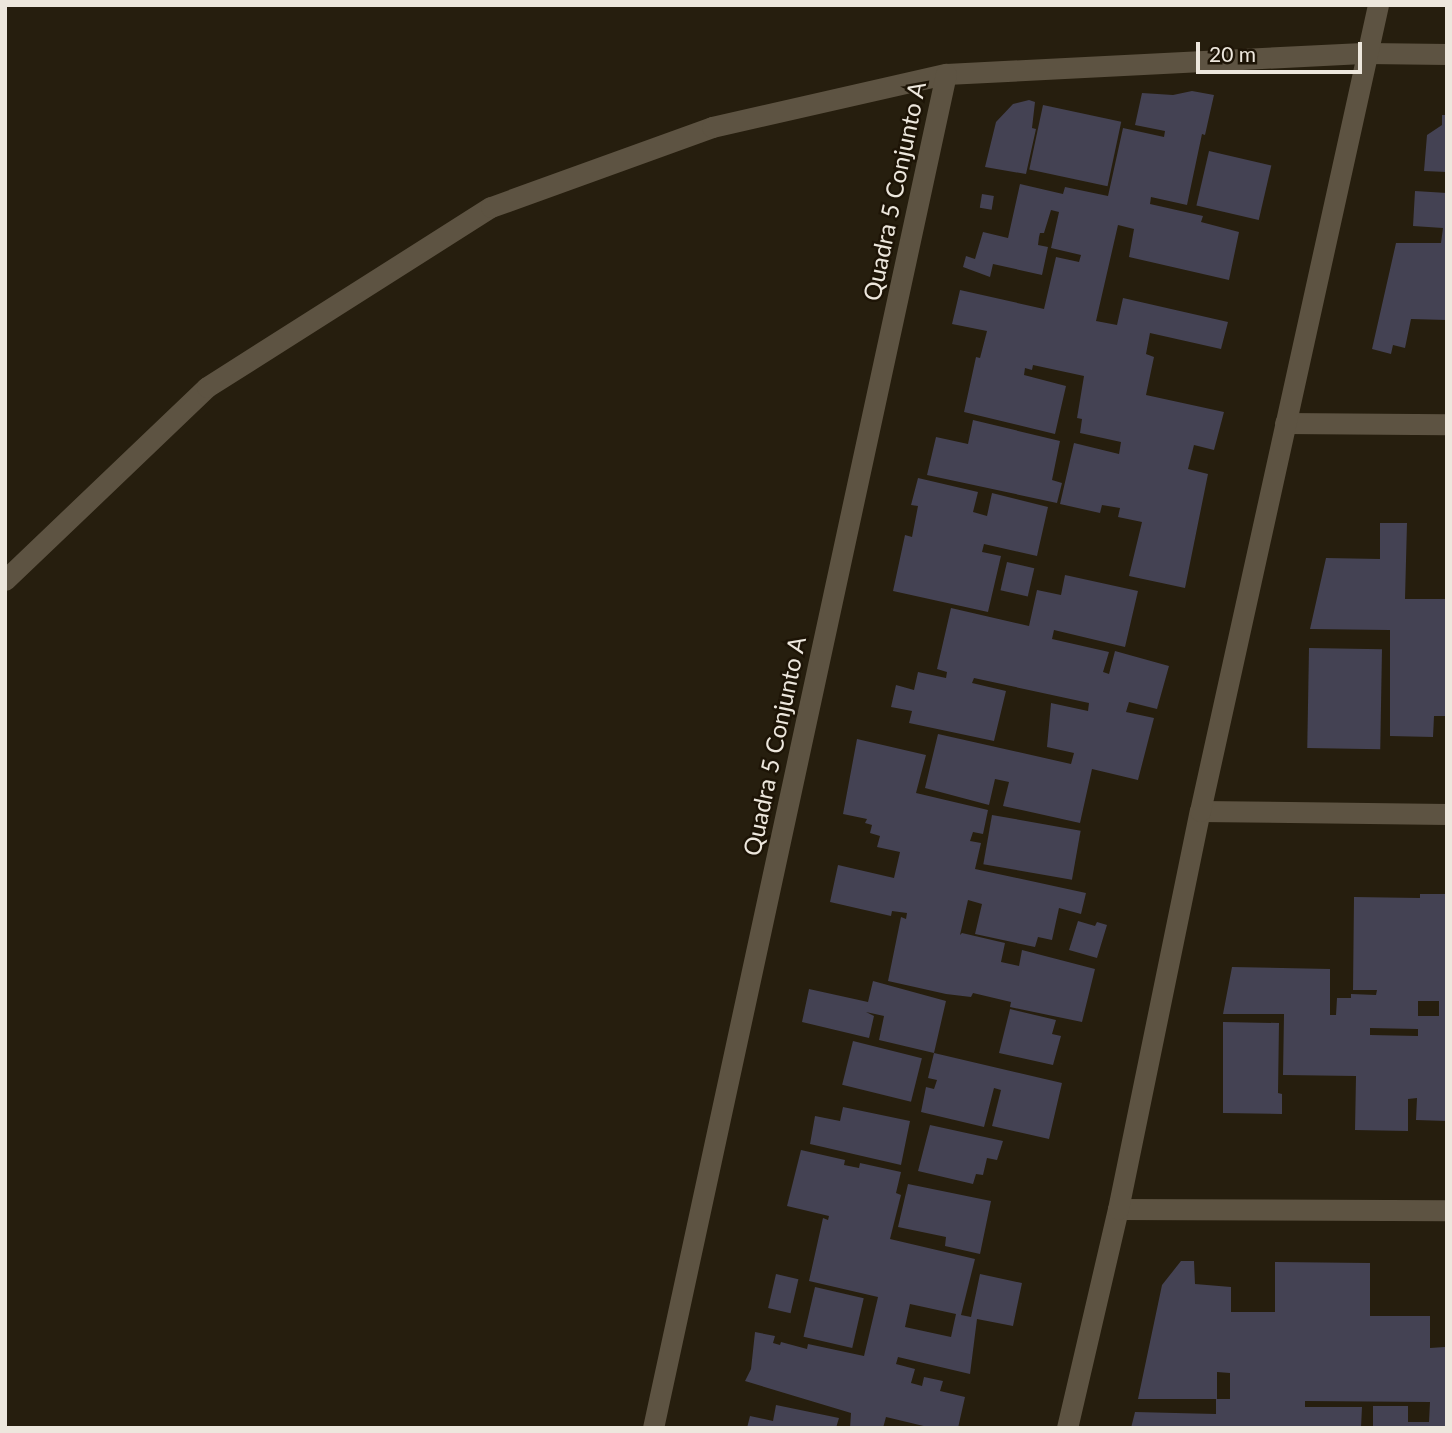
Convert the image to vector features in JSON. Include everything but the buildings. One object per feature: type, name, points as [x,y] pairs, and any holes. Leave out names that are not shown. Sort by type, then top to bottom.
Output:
[{"type":"street","points":[[1067,1428],[1118,1209],[1200,811],[1378,5]]},
{"type":"street","points":[[5,580],[206,387],[492,207],[712,127],[946,74],[1367,53],[1447,54]]},
{"type":"street","name":"Quadra 5 Conjunto A","points":[[653,1428],[946,74]]},
{"type":"street","points":[[1284,423],[1447,424]]},
{"type":"street","points":[[1200,811],[1447,814]]},
{"type":"street","points":[[1118,1209],[1447,1210]]}]
